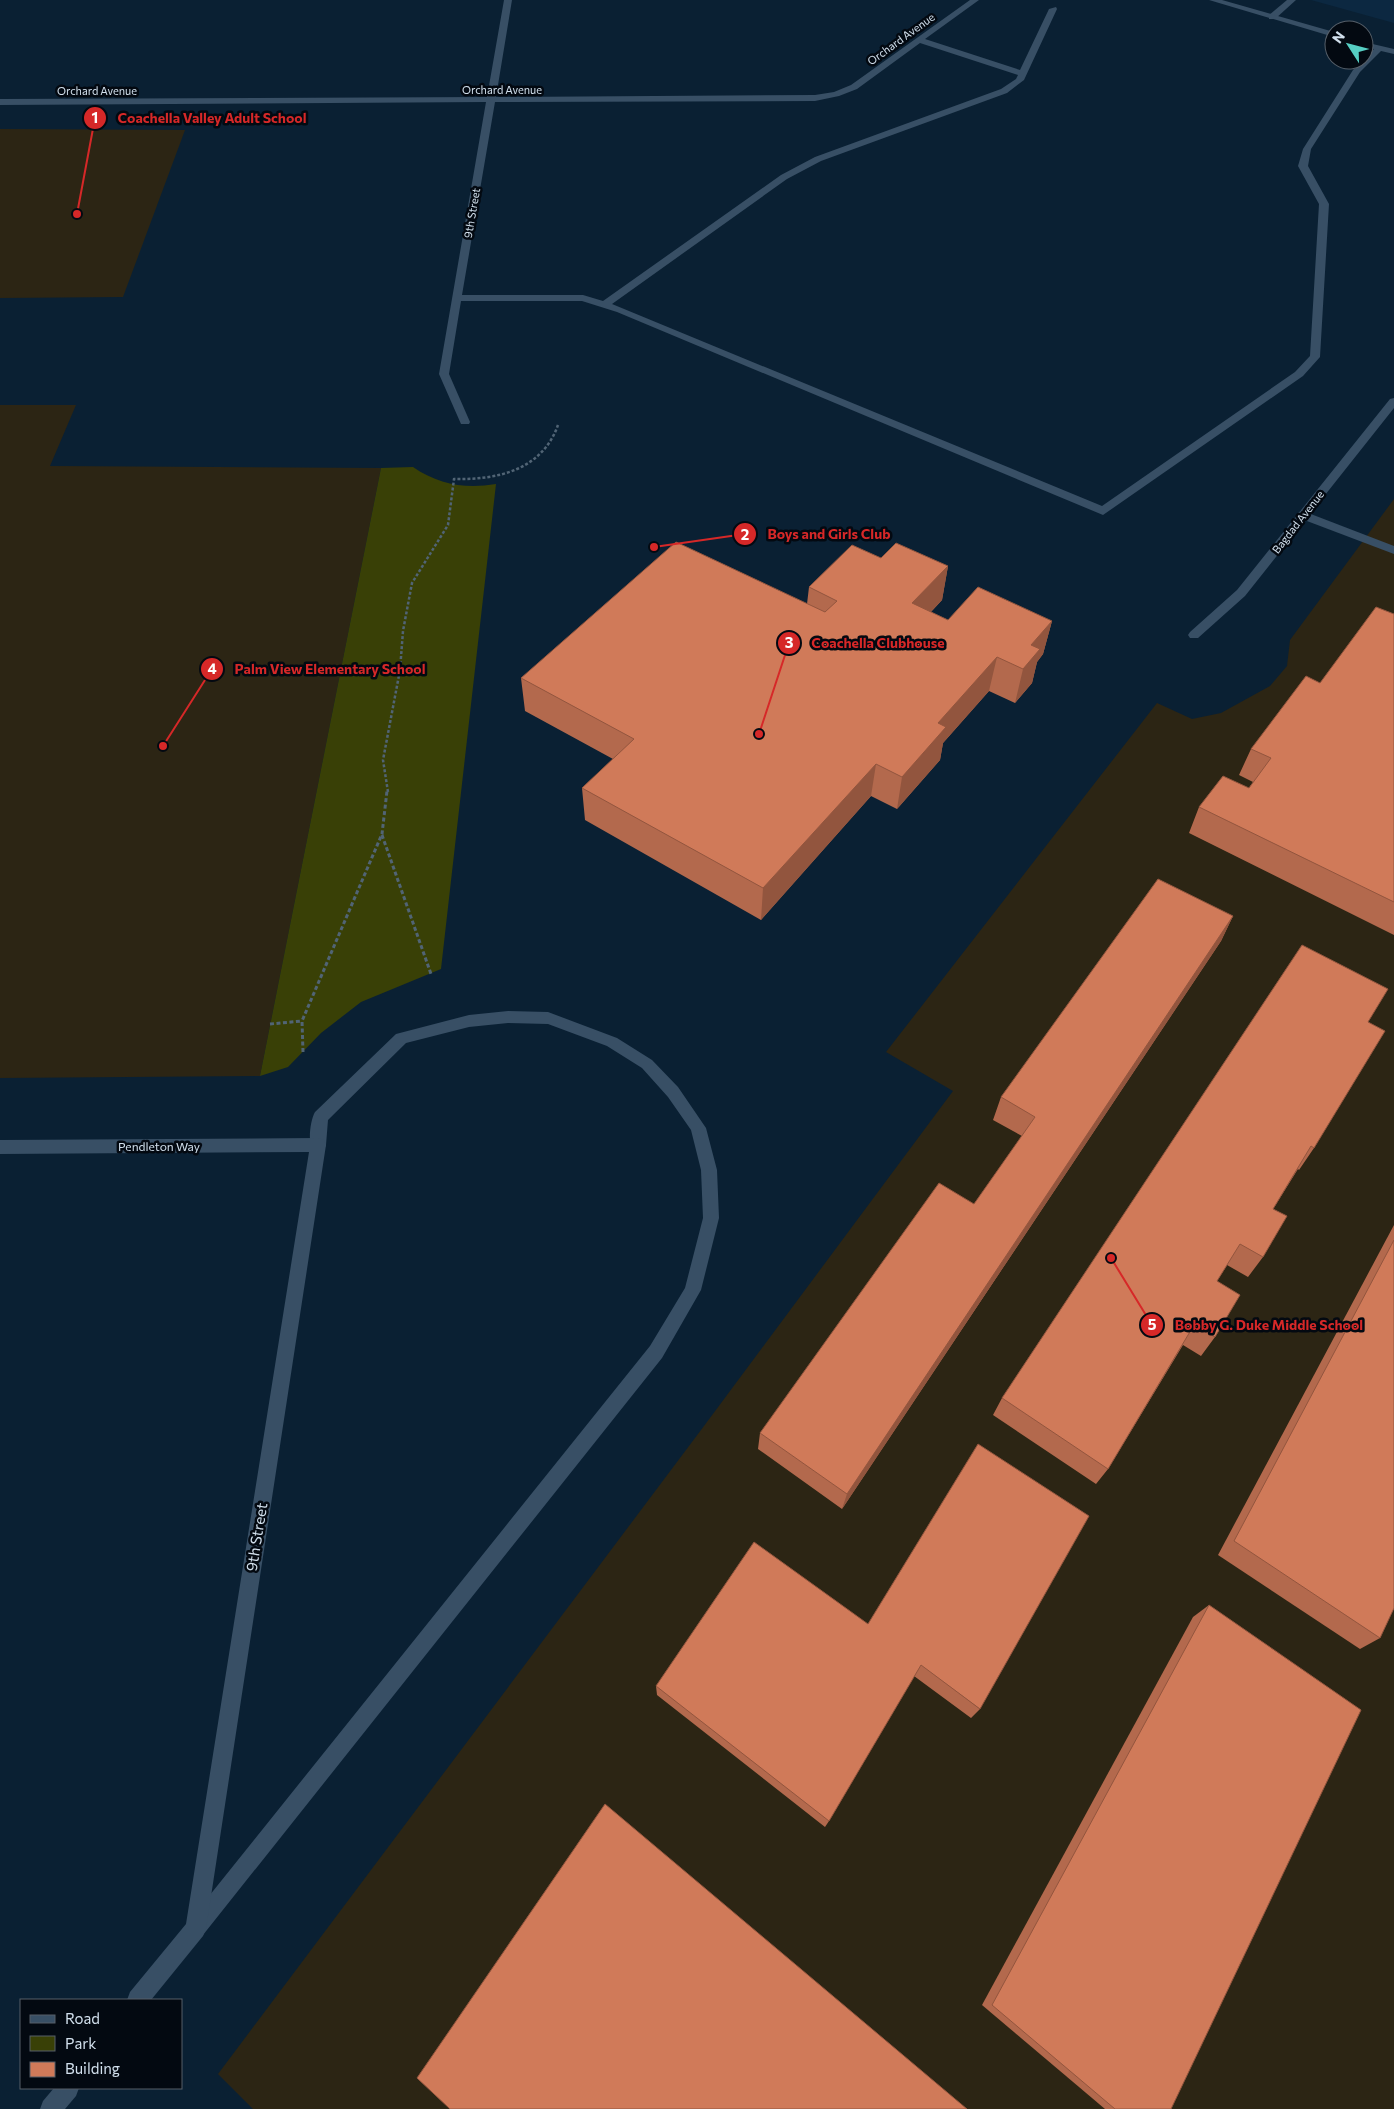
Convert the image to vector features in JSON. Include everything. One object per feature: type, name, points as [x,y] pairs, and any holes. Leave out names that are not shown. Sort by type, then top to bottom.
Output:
[{"type":"street","name":"9th Street","points":[[464,422],[444,374],[508,0]]},
{"type":"street","name":"Orchard Avenue","points":[[0,102],[815,98],[836,94],[854,87],[975,0]]},
{"type":"street","points":[[1213,0],[1324,32]]},
{"type":"street","points":[[1272,17],[1292,0]]},
{"type":"street","points":[[604,305],[784,177],[818,159],[1004,91],[1020,80],[1053,9]]},
{"type":"street","points":[[920,40],[1023,74]]},
{"type":"street","points":[[1374,46],[1394,52]]},
{"type":"street","points":[[457,298],[583,298],[1104,511],[1299,374],[1315,357],[1324,204],[1303,166],[1307,149],[1357,70],[1380,48]]},
{"type":"street","name":"Bagdad Avenue","points":[[1194,635],[1241,593],[1394,400]]},
{"type":"street","points":[[1303,515],[1394,550]]},
{"type":"street","name":"9th Street","points":[[508,1017],[548,1018],[612,1042],[647,1064],[673,1092],[698,1128],[709,1170],[711,1218],[693,1290],[656,1352],[196,1929],[318,1145],[320,1117],[401,1038],[470,1021],[508,1017]]},
{"type":"street","name":"Pendleton Way","points":[[0,1147],[318,1145]]},
{"type":"street","points":[[139,1999],[196,1929]]},
{"type":"street","points":[[51,2109],[67,2089]]},
{"type":"path","points":[[303,1052],[302,1021],[382,834],[388,794],[383,760],[400,670],[403,631],[412,583],[448,525],[454,478],[484,478],[507,473],[528,463],[552,441],[558,425]]},
{"type":"path","points":[[382,834],[431,974]]},
{"type":"path","points":[[270,1024],[302,1021]]},
{"type":"shaded area","points":[[1311,0],[1394,0],[1394,23]]},
{"type":"shaded area","points":[[0,129],[185,130],[123,297],[0,298]]},
{"type":"shaded area","points":[[0,405],[76,405],[50,466],[381,468],[260,1076],[0,1078]]},
{"type":"shaded area","points":[[1394,499],[1394,2109],[253,2109],[218,2074],[953,1091],[886,1052],[1157,703],[1192,719],[1221,713],[1270,686],[1287,666],[1290,640]]},
{"type":"green space","points":[[413,467],[443,482],[463,486],[496,484],[441,969],[361,1002],[321,1033],[288,1067],[260,1076],[381,468]]},
{"type":"building","points":[[676,542],[825,612],[837,601],[809,587],[852,545],[881,558],[896,543],[948,566],[912,603],[948,620],[978,587],[1052,621],[1031,645],[1040,649],[1023,669],[997,657],[938,723],[946,727],[902,777],[876,764],[763,888],[582,788],[634,739],[521,678]]},
{"type":"building","points":[[1376,607],[1394,614],[1394,902],[1199,807],[1223,776],[1249,788],[1271,758],[1251,749],[1306,676],[1320,683]]},
{"type":"building","points":[[1158,879],[1233,916],[847,1494],[760,1433],[939,1183],[974,1204],[1035,1117],[1001,1097]]},
{"type":"building","points":[[1302,945],[1388,989],[1368,1022],[1385,1031],[1314,1148],[1311,1146],[1273,1209],[1287,1216],[1263,1257],[1240,1244],[1217,1281],[1240,1295],[1215,1337],[1194,1325],[1108,1469],[1002,1398]]},
{"type":"building","points":[[1394,1240],[1394,1608],[1380,1638],[1234,1541]]},
{"type":"building","points":[[978,1444],[1089,1516],[980,1709],[921,1665],[829,1821],[656,1686],[754,1542],[868,1624]]},
{"type":"building","points":[[1209,1605],[1361,1710],[1171,2109],[1115,2109],[992,2005]]},
{"type":"building","points":[[605,1804],[967,2109],[450,2109],[417,2078]]},
{"type":"place","name":"Coachella Valley Adult School","points":[[77,214]]},
{"type":"place","name":"Boys and Girls Club","points":[[654,547]]},
{"type":"place","name":"Coachella Clubhouse","points":[[759,734]]},
{"type":"place","name":"Palm View Elementary School","points":[[163,746]]},
{"type":"place","name":"Bobby G. Duke Middle School","points":[[1111,1258]]}]
